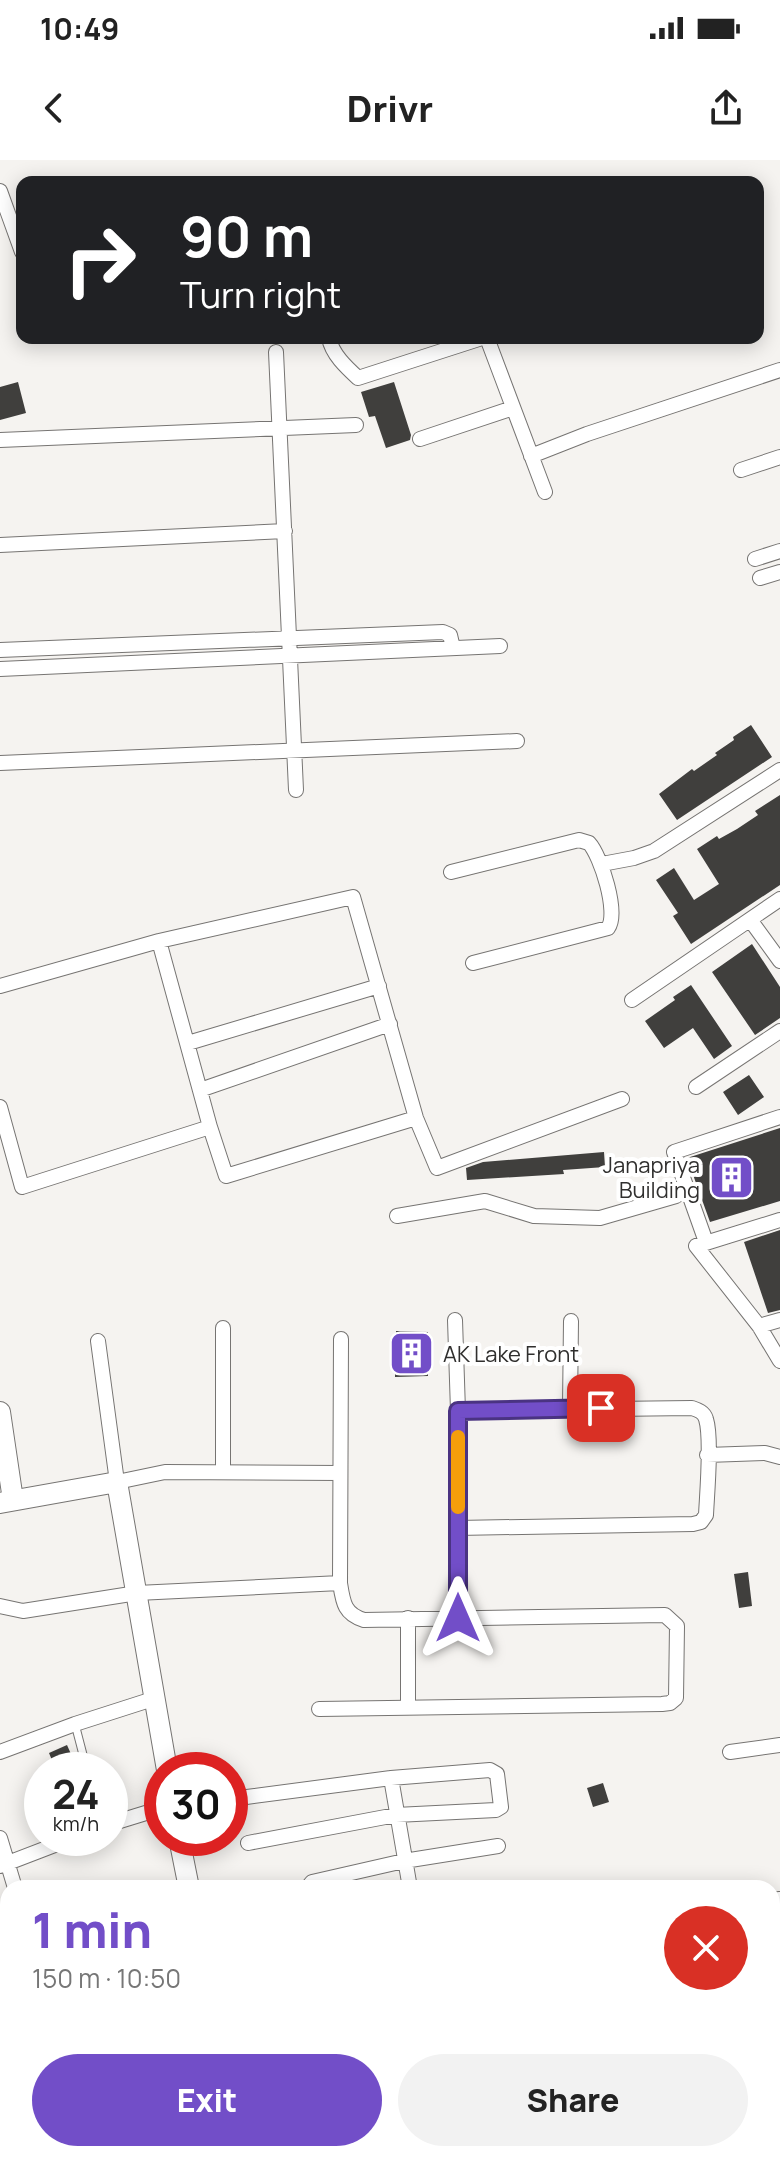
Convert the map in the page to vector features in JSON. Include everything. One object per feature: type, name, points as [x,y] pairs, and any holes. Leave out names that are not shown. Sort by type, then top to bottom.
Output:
[{"type":"street","points":[[0,191],[16,226]]},
{"type":"street","points":[[330,344],[344,365],[358,378],[465,344]]},
{"type":"street","points":[[486,344],[545,492]]},
{"type":"street","points":[[276,352],[296,790]]},
{"type":"street","points":[[531,456],[587,434],[780,370]]},
{"type":"street","points":[[420,439],[513,408]]},
{"type":"street","points":[[0,440],[356,425]]},
{"type":"street","points":[[741,470],[780,457]]},
{"type":"street","points":[[0,545],[285,531]]},
{"type":"street","points":[[755,559],[780,551]]},
{"type":"street","points":[[760,578],[780,572]]},
{"type":"street","points":[[0,650],[443,632],[450,635],[453,648]]},
{"type":"street","points":[[0,669],[500,646]]},
{"type":"street","points":[[0,763],[517,741]]},
{"type":"street","points":[[602,864],[654,851],[780,770]]},
{"type":"street","points":[[451,872],[579,840],[589,843],[602,864],[612,918],[608,928],[473,963]]},
{"type":"street","points":[[0,986],[159,941],[353,897],[416,1118],[437,1168],[622,1099]]},
{"type":"street","points":[[632,1000],[780,899]]},
{"type":"street","points":[[751,921],[780,961]]},
{"type":"street","points":[[159,941],[226,1176],[416,1118]]},
{"type":"street","points":[[188,1043],[379,986]]},
{"type":"street","points":[[200,1090],[390,1024]]},
{"type":"street","points":[[696,1087],[780,1031]]},
{"type":"street","points":[[0,1107],[6,1153],[22,1187],[210,1127]]},
{"type":"street","points":[[706,1242],[674,1152],[780,1117]]},
{"type":"street","points":[[397,1216],[485,1201],[534,1216],[600,1218],[676,1196]]},
{"type":"street","points":[[780,1220],[696,1246],[759,1326],[780,1361]]},
{"type":"street","points":[[455,1320],[458,1618]]},
{"type":"street","points":[[759,1326],[780,1320]]},
{"type":"street","points":[[570,1407],[571,1321]]},
{"type":"street","points":[[223,1328],[223,1472]]},
{"type":"street","points":[[319,1709],[662,1704],[676,1698],[677,1626],[673,1619],[665,1615],[364,1620],[351,1616],[344,1607],[340,1583],[341,1339]]},
{"type":"street","points":[[98,1341],[117,1482],[164,1752]]},
{"type":"street","points":[[457,1528],[701,1522],[706,1515],[707,1455],[706,1420],[702,1412],[692,1408],[570,1407],[458,1411]]},
{"type":"street","points":[[0,1412],[7,1502],[165,1472],[340,1473]]},
{"type":"street","points":[[707,1455],[765,1453],[780,1457]]},
{"type":"street","points":[[0,1606],[23,1611],[137,1593],[340,1583]]},
{"type":"street","points":[[408,1618],[408,1706]]},
{"type":"street","points":[[0,1752],[156,1698]]},
{"type":"street","points":[[730,1752],[780,1745]]},
{"type":"street","points":[[248,1797],[391,1778],[490,1770],[497,1774],[501,1807],[396,1815],[248,1843]]},
{"type":"street","points":[[391,1778],[408,1880]]},
{"type":"street","points":[[0,1838],[4,1864],[25,1856]]},
{"type":"street","points":[[321,1880],[404,1861],[498,1846]]},
{"type":"street","points":[[183,1856],[187,1880]]},
{"type":"lane","points":[[75,1724],[82,1752]]},
{"type":"building","points":[[18,382],[26,413],[0,420],[0,387]]},
{"type":"building","points":[[394,382],[411,435],[410,440],[386,448],[375,416],[369,417],[361,392]]},
{"type":"building","points":[[751,725],[772,757],[677,820],[659,794],[717,755],[715,753],[734,740],[733,737]]},
{"type":"building","points":[[780,795],[780,885],[691,944],[673,916],[678,913],[656,880],[674,868],[694,900],[719,884],[697,849],[717,836],[719,839],[737,829],[758,815],[755,811]]},
{"type":"building","points":[[752,944],[780,987],[780,1018],[755,1035],[712,972]]},
{"type":"building","points":[[691,985],[732,1046],[714,1059],[693,1028],[664,1048],[645,1021]]},
{"type":"building","points":[[749,1075],[764,1097],[738,1115],[723,1092]]},
{"type":"building","name":"Janapriya Building","points":[[780,1128],[780,1201],[710,1222],[687,1158]]},
{"type":"building","points":[[604,1152],[605,1167],[563,1170],[564,1174],[467,1180],[466,1168],[483,1162]]},
{"type":"building","name":"Janapriya Building","points":[[780,1230],[780,1310],[768,1313],[744,1242]]},
{"type":"building","name":"AK Lake Front","points":[[396,1331],[428,1332],[428,1376],[395,1377]]},
{"type":"building","points":[[748,1572],[752,1606],[739,1608],[734,1574]]},
{"type":"building","points":[[67,1745],[70,1752],[51,1752]]},
{"type":"building","points":[[603,1783],[609,1802],[593,1807],[587,1788]]},
{"type":"slow traffic","points":[[458,1437],[458,1507]]},
{"type":"place","name":"Janapriya Building","points":[[731,1178]]},
{"type":"place","name":"AK Lake Front","points":[[412,1354]]},
{"type":"route","points":[[458,1618],[458,1411],[601,1408]]}]
